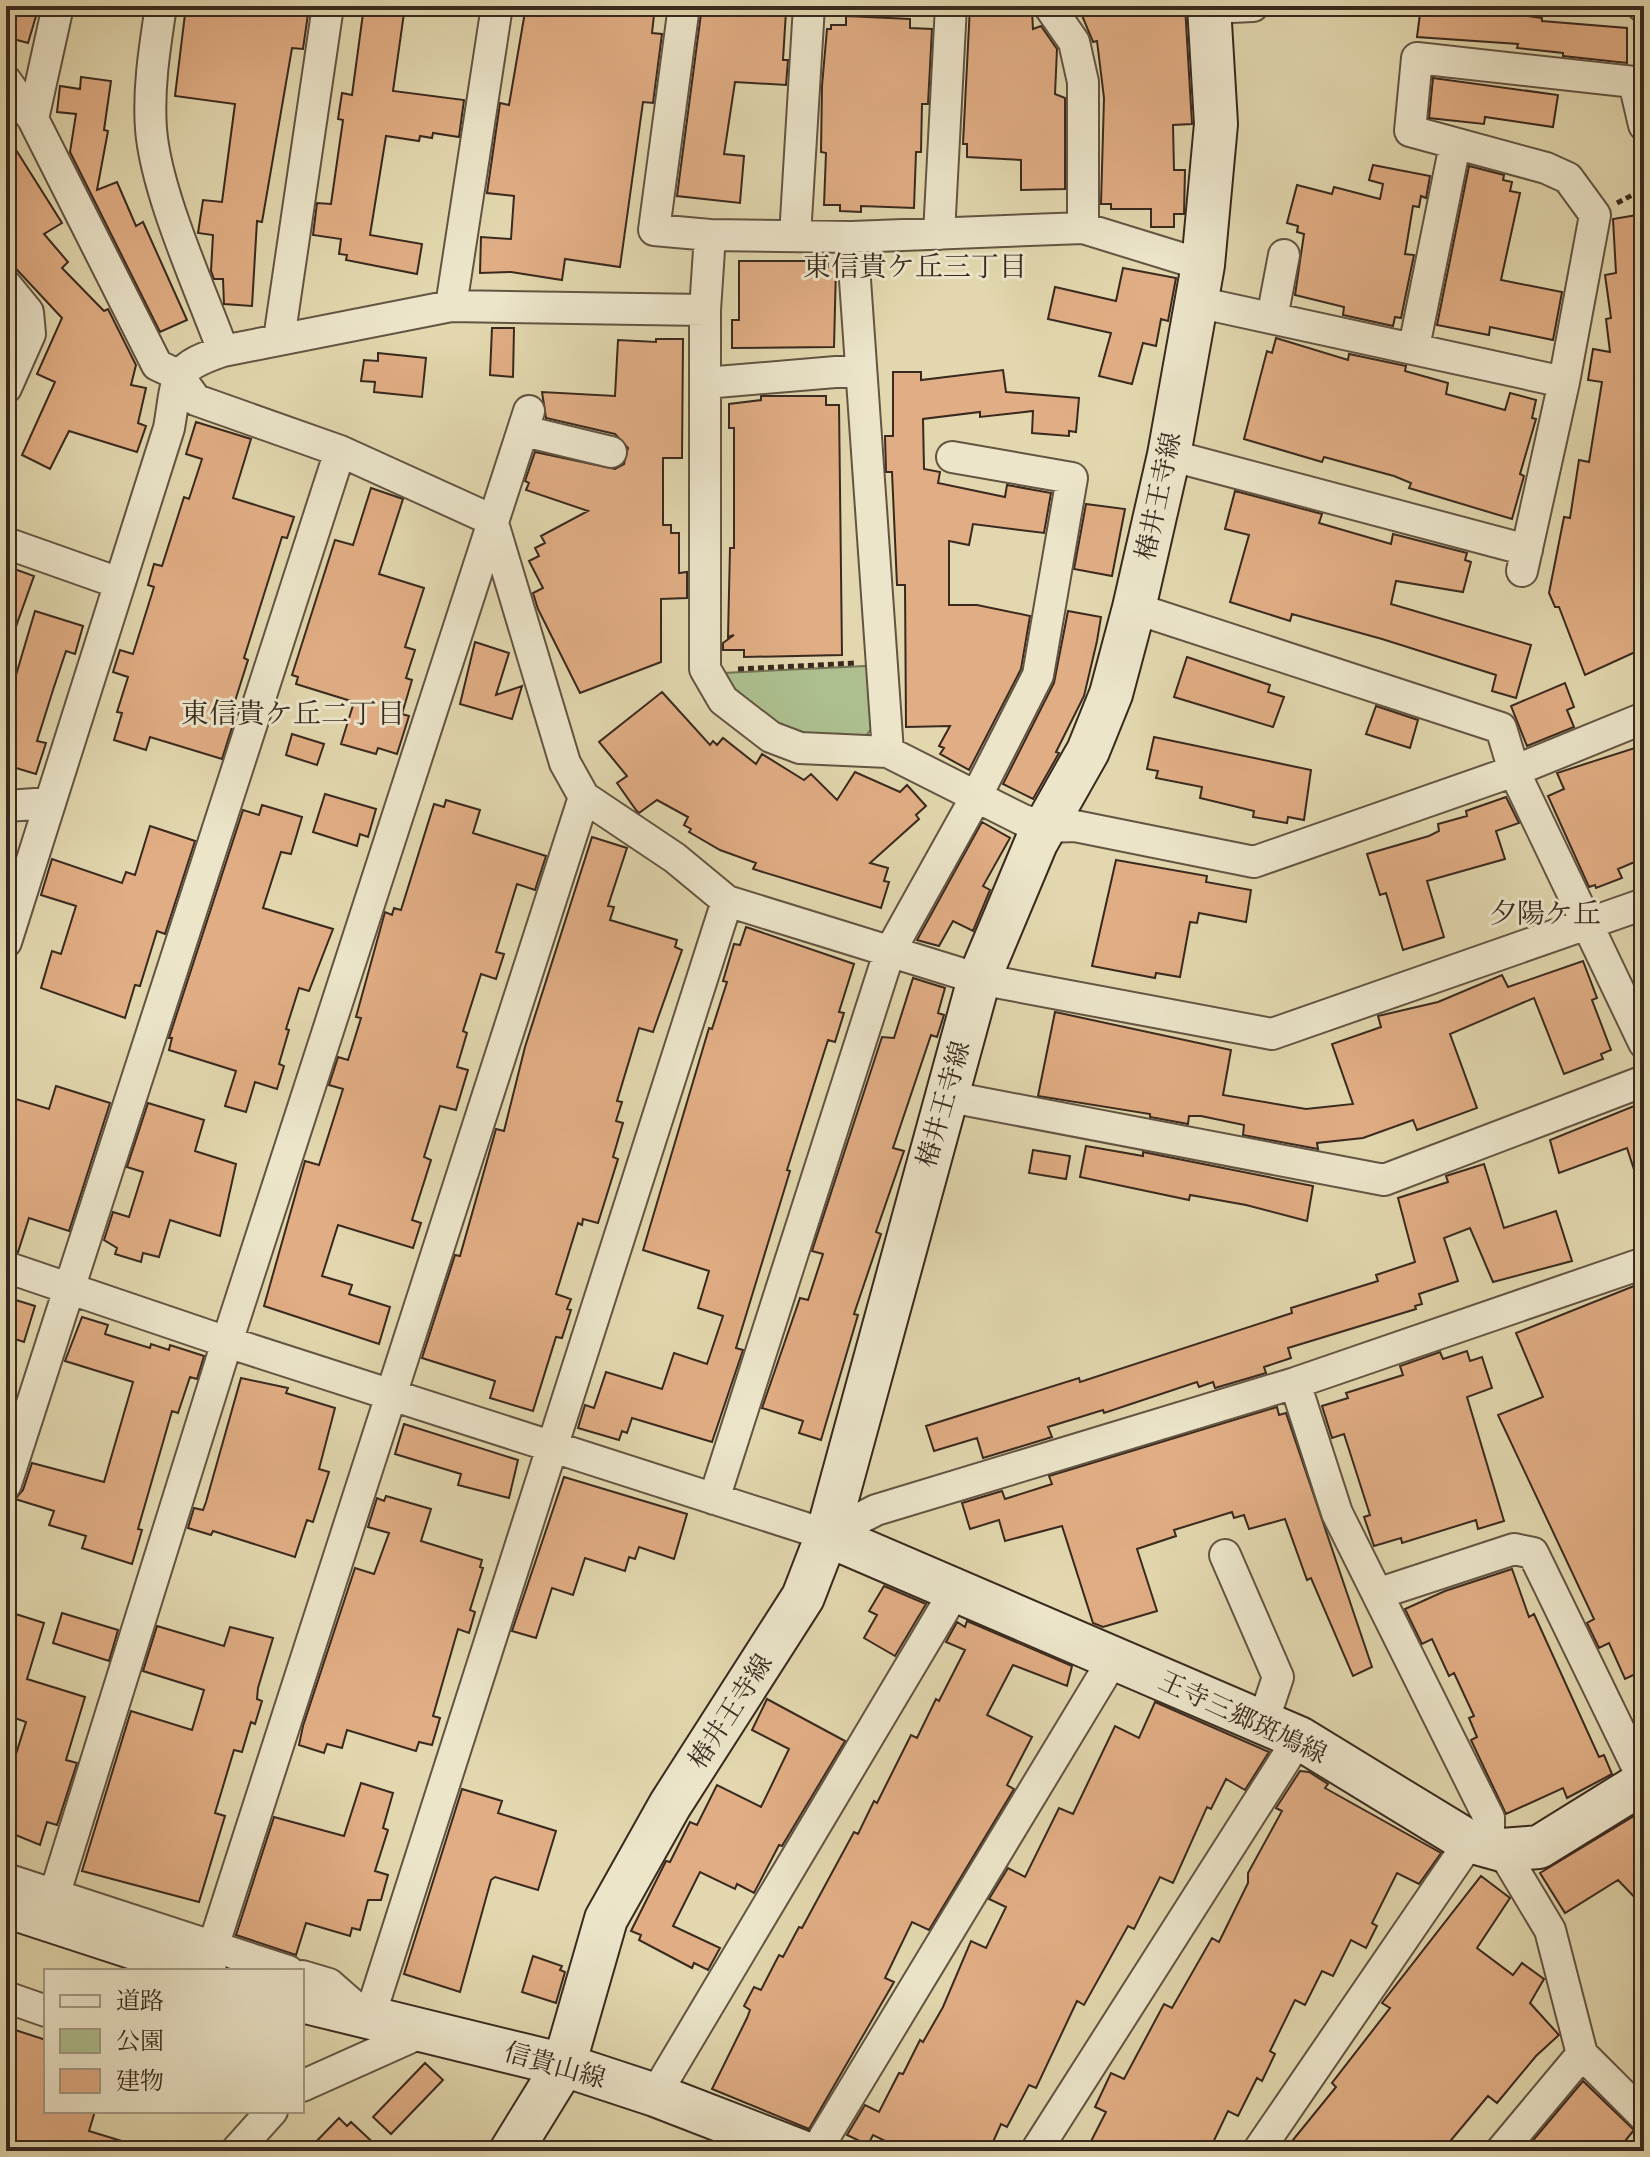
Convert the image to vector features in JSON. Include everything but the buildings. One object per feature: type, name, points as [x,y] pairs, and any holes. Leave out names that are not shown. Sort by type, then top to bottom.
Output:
[{"type":"main road","name":"椿井王寺線","points":[[511,2151],[564,2065],[606,1919],[670,1805],[803,1597],[827,1535],[979,979],[1036,843],[1088,751],[1111,694],[1169,455],[1200,284],[1216,124],[1209,7]]},
{"type":"main road","name":"王寺三郷斑鳩線","points":[[827,1535],[1281,1730],[1486,1845]]},
{"type":"main road","points":[[1486,1845],[1539,1847],[1644,1782]]},
{"type":"main road","points":[[6,1906],[209,1959]]},
{"type":"main road","name":"信貴山線","points":[[304,2002],[564,2065],[655,2095],[800,2151]]},
{"type":"street","points":[[33,119],[58,6]]},
{"type":"street","points":[[161,6],[151,76],[151,130],[163,185],[223,351]]},
{"type":"street","points":[[279,339],[328,6]]},
{"type":"street","points":[[451,306],[497,6]]},
{"type":"street","points":[[684,6],[654,230],[710,235],[852,237],[1083,228],[1272,318],[1564,382]]},
{"type":"street","points":[[795,236],[809,6]]},
{"type":"street","points":[[939,234],[951,6]]},
{"type":"street","points":[[1049,6],[1074,42],[1083,82],[1083,228]]},
{"type":"street","points":[[1209,7],[1253,6]]},
{"type":"street","points":[[1169,455],[1524,560],[1564,382],[1595,215],[1568,178],[1546,168],[1410,131],[1417,58],[1634,82],[1644,125]]},
{"type":"street","points":[[6,81],[33,119],[157,365],[178,375],[196,400],[340,451],[492,520],[565,763],[584,797],[675,858],[727,901],[979,979],[1272,1034],[1644,904]]},
{"type":"street","points":[[1414,347],[1455,145]]},
{"type":"street","points":[[710,235],[705,310],[705,669],[723,700],[771,737],[800,748],[888,752],[1023,820],[1047,827],[1075,826],[1254,862],[1514,771],[1644,718]]},
{"type":"street","points":[[852,237],[888,752]]},
{"type":"street","points":[[1272,318],[1284,255]]},
{"type":"street","points":[[6,285],[28,312],[30,334],[6,388]]},
{"type":"street","points":[[6,942],[169,428],[178,375],[192,361],[279,339],[451,306],[705,310]]},
{"type":"street","points":[[705,383],[859,370]]},
{"type":"street","points":[[54,1896],[227,1342],[526,421],[611,452]]},
{"type":"street","points":[[6,1484],[340,451]]},
{"type":"street","points":[[714,1499],[889,953],[976,797],[1038,675],[1072,478],[952,457]]},
{"type":"street","points":[[6,543],[119,583]]},
{"type":"street","points":[[1134,608],[1501,728],[1514,771],[1644,1043]]},
{"type":"street","points":[[209,1959],[584,797]]},
{"type":"street","points":[[6,806],[50,803]]},
{"type":"street","points":[[304,1977],[329,1984],[369,2019],[727,901]]},
{"type":"street","points":[[945,1096],[1384,1180],[1644,1081]]},
{"type":"street","points":[[6,1267],[227,1342],[827,1535],[876,1510],[1295,1383],[1644,1263]]},
{"type":"street","points":[[1295,1383],[1337,1513],[1380,1593],[1489,1818],[1486,1845],[1550,1930],[1582,2054],[1644,2116]]},
{"type":"street","points":[[1380,1593],[1514,1549],[1533,1553],[1644,1782]]},
{"type":"street","points":[[1036,2151],[1281,1730],[1278,1677],[1225,1555]]},
{"type":"street","points":[[655,2095],[955,1591]]},
{"type":"street","points":[[816,2151],[1114,1658]]},
{"type":"street","points":[[1258,2151],[1460,1856],[1486,1845]]},
{"type":"street","points":[[6,1879],[209,1959],[275,1969]]},
{"type":"street","points":[[6,1997],[44,2010]]},
{"type":"street","points":[[304,2085],[427,2030]]},
{"type":"street","points":[[1501,2151],[1582,2054]]},
{"type":"street","points":[[236,2151],[270,2113]]},
{"type":"path","points":[[768,670],[850,664]]},
{"type":"green space","points":[[865,666],[870,669],[872,728],[864,738],[800,735],[764,722],[749,711],[723,673]]},
{"type":"district","name":"東信貴ケ丘三丁目","points":[[915,266]]},
{"type":"district","name":"東信貴ケ丘二丁目","points":[[293,713]]},
{"type":"district","name":"夕陽ケ丘","points":[[1545,913]]}]
